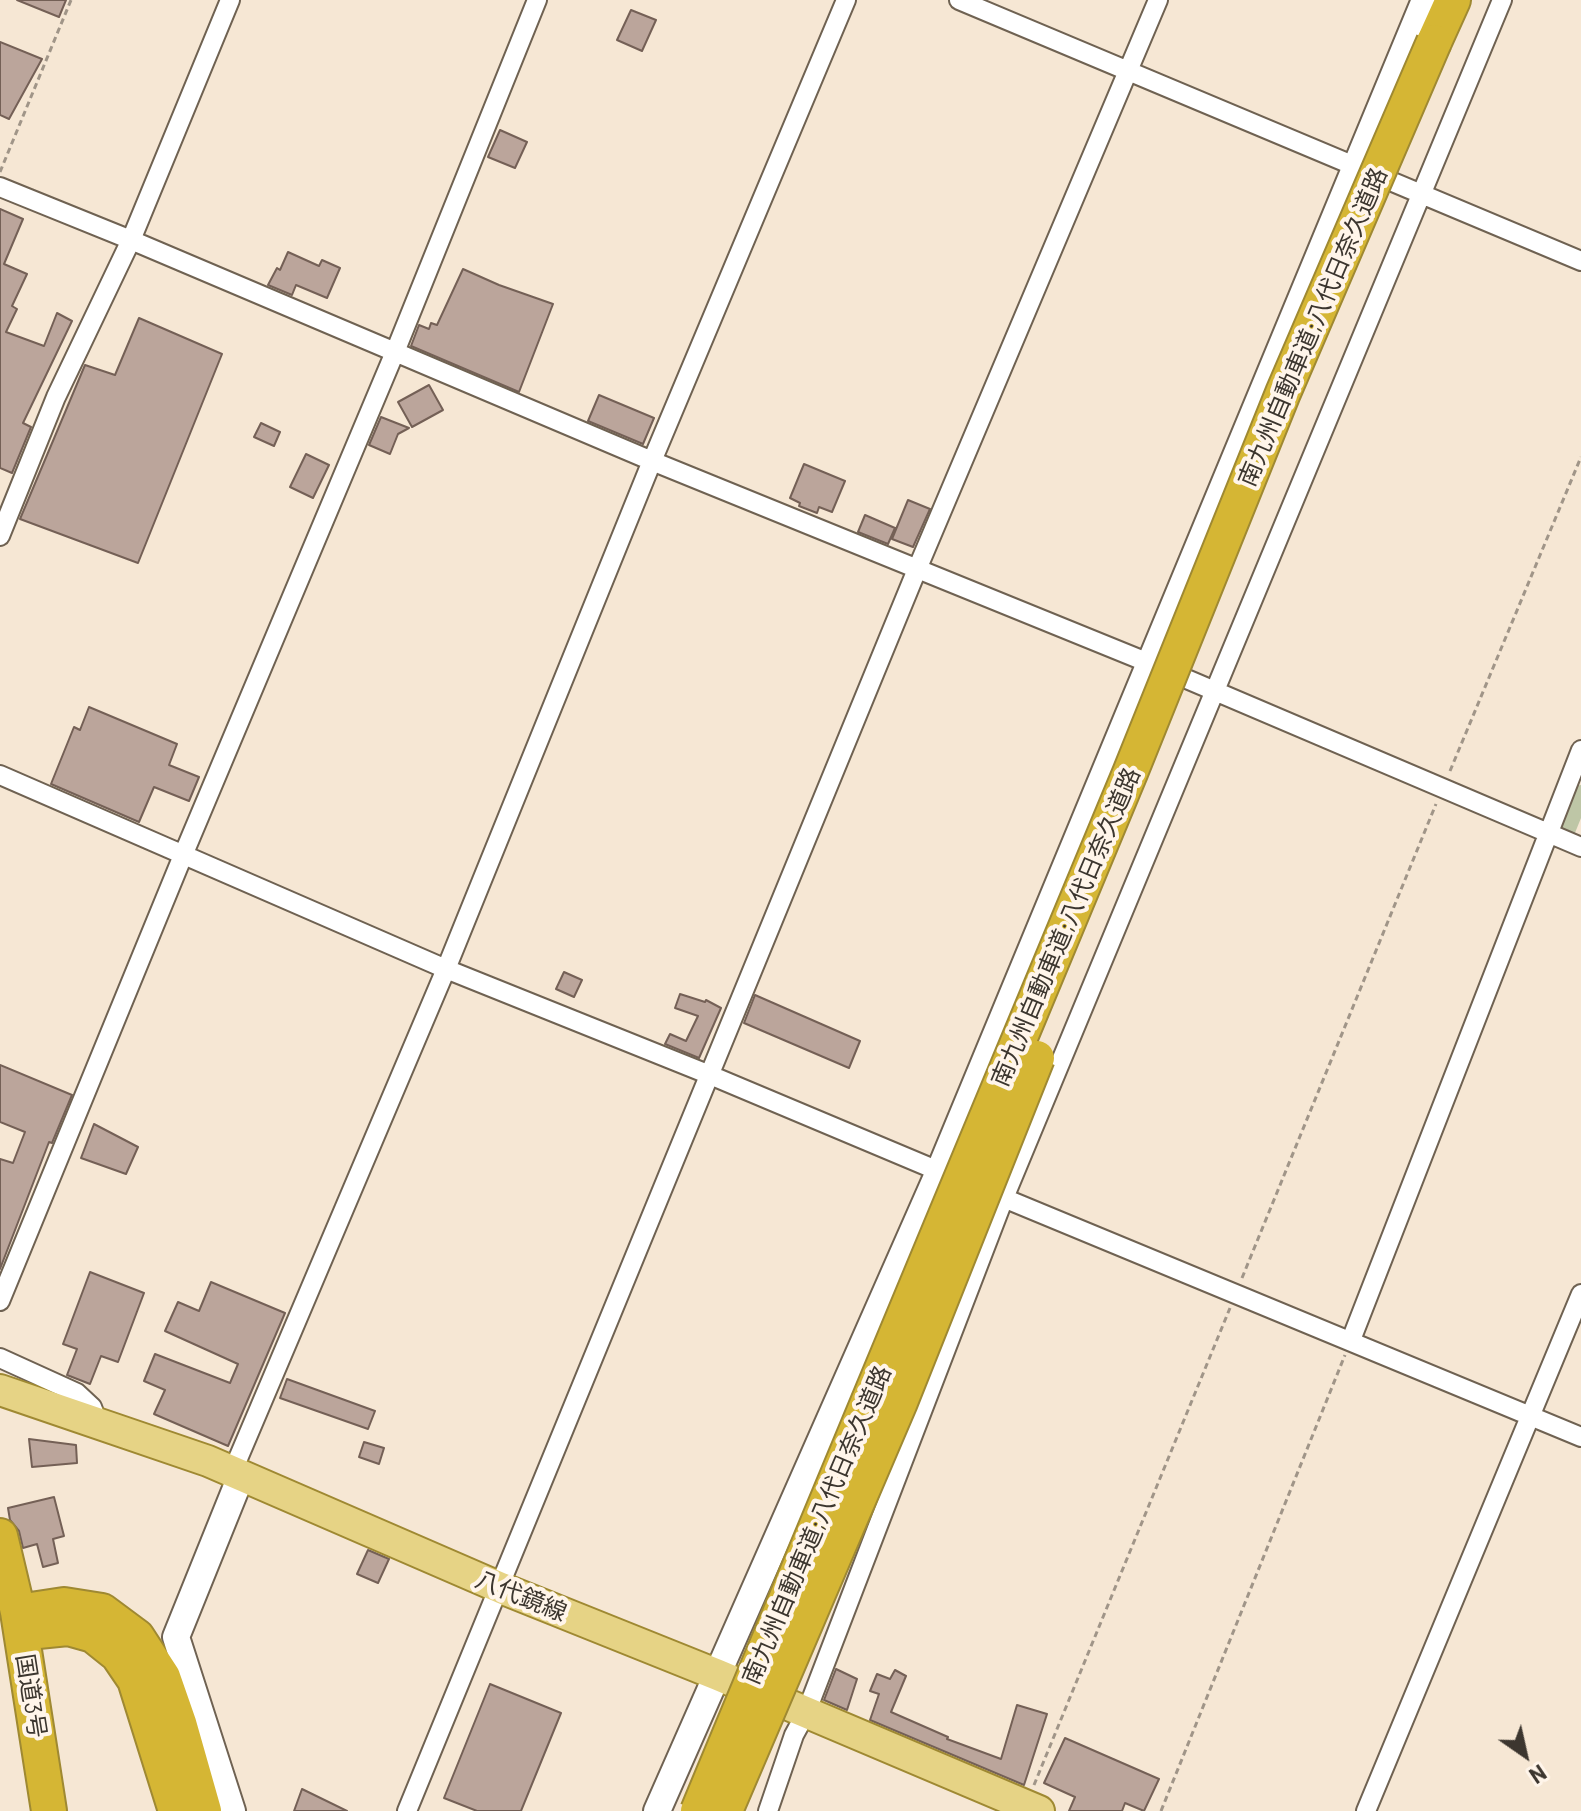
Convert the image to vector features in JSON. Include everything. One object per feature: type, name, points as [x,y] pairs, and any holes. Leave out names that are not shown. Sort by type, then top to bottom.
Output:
[{"type":"highway","name":"南九州自動車道;八代日奈久道路","points":[[698,1811],[1136,759],[1283,393],[1453,0]]},
{"type":"highway","name":"南九州自動車道;八代日奈久道路","points":[[725,1811],[900,1402],[1303,394],[1434,42]]},
{"type":"highway","points":[[747,1811],[876,1482],[900,1402]]},
{"type":"highway","points":[[679,1811],[826,1485],[857,1430]]},
{"type":"highway","name":"国道3号","points":[[0,1536],[19,1623],[49,1811]]},
{"type":"highway","points":[[19,1623],[64,1605],[102,1611],[137,1637],[163,1677],[204,1811]]},
{"type":"highway","points":[[19,1623],[68,1628],[93,1635],[118,1655],[135,1680],[176,1811]]},
{"type":"main road","name":"八代鏡線","points":[[0,1390],[208,1461],[501,1588],[718,1675],[1032,1808]]},
{"type":"street","points":[[0,536],[56,397],[131,240],[230,0]]},
{"type":"street","points":[[0,1301],[395,352],[537,0]]},
{"type":"street","points":[[232,1811],[176,1637],[241,1476],[237,1461],[446,969],[652,461],[846,0]]},
{"type":"street","points":[[959,0],[1581,261]]},
{"type":"street","points":[[407,1811],[918,567],[1158,0]]},
{"type":"street","points":[[657,1811],[939,1172],[1425,0]]},
{"type":"street","points":[[768,1811],[794,1735],[806,1713],[1004,1198],[1502,0]]},
{"type":"street","points":[[0,187],[652,461],[1149,663],[1581,847]]},
{"type":"street","points":[[1358,1344],[1581,750]]},
{"type":"street","points":[[0,775],[446,969],[710,1075],[1581,1437]]},
{"type":"street","points":[[1366,1811],[1581,1294]]},
{"type":"street","points":[[0,1358],[77,1393],[92,1407],[98,1423]]},
{"type":"path","points":[[0,172],[71,0]]},
{"type":"path","points":[[1032,1808],[1236,1294],[1581,457]]},
{"type":"path","points":[[1161,1811],[1358,1344]]},
{"type":"building","points":[[17,0],[66,0],[59,17]]},
{"type":"building","points":[[631,10],[656,20],[642,51],[617,40]]},
{"type":"building","points":[[0,42],[42,59],[9,119],[0,115]]},
{"type":"building","points":[[500,130],[527,142],[515,168],[488,157]]},
{"type":"building","points":[[0,209],[23,219],[4,264],[27,274],[12,306],[17,309],[6,332],[44,346],[57,313],[72,321],[23,423],[31,427],[12,473],[0,468]]},
{"type":"building","points":[[288,252],[319,266],[322,260],[340,268],[327,298],[296,285],[292,295],[268,285],[277,268],[280,270]]},
{"type":"building","points":[[463,269],[553,304],[519,392],[411,346],[419,325],[429,329],[431,323],[437,325]]},
{"type":"building","points":[[139,318],[222,354],[138,563],[20,519],[85,365],[115,375]]},
{"type":"building","points":[[429,385],[443,410],[412,427],[398,402]]},
{"type":"building","points":[[599,395],[654,418],[643,444],[588,421]]},
{"type":"building","points":[[381,417],[409,428],[398,434],[390,454],[369,445]]},
{"type":"building","points":[[261,423],[280,432],[274,446],[254,437]]},
{"type":"building","points":[[306,454],[329,465],[313,498],[290,487]]},
{"type":"building","points":[[804,464],[845,481],[832,512],[819,507],[817,513],[799,506],[800,503],[790,498]]},
{"type":"building","points":[[908,500],[930,509],[913,547],[892,539]]},
{"type":"building","points":[[865,515],[895,528],[888,544],[858,532]]},
{"type":"building","points":[[89,707],[177,744],[169,765],[199,777],[189,801],[154,787],[139,822],[51,784],[74,727],[80,730]]},
{"type":"building","points":[[564,972],[582,980],[574,997],[556,989]]},
{"type":"building","points":[[680,994],[706,1000],[721,1008],[699,1058],[665,1044],[670,1034],[686,1041],[698,1016],[675,1008]]},
{"type":"building","points":[[755,995],[860,1041],[849,1068],[744,1023]]},
{"type":"building","points":[[0,1065],[72,1095],[52,1143],[49,1142],[0,1269],[0,1159],[13,1163],[25,1132],[0,1122]]},
{"type":"building","points":[[94,1124],[138,1147],[126,1174],[81,1158]]},
{"type":"building","points":[[90,1272],[144,1293],[118,1362],[101,1356],[90,1384],[67,1375],[77,1349],[63,1344]]},
{"type":"building","points":[[211,1282],[285,1313],[228,1446],[154,1414],[165,1390],[144,1381],[155,1354],[230,1383],[238,1364],[165,1331],[178,1302],[199,1311]]},
{"type":"building","points":[[287,1379],[375,1411],[368,1429],[280,1398]]},
{"type":"building","points":[[29,1439],[76,1445],[77,1463],[32,1467]]},
{"type":"building","points":[[364,1442],[384,1448],[379,1464],[359,1457]]},
{"type":"building","points":[[54,1497],[64,1536],[53,1539],[58,1563],[43,1567],[37,1544],[23,1548],[8,1508]]},
{"type":"building","points":[[368,1550],[389,1559],[378,1583],[357,1574]]},
{"type":"building","points":[[836,1669],[857,1679],[847,1710],[824,1700]]},
{"type":"building","points":[[895,1670],[906,1676],[891,1712],[947,1739],[1001,1759],[1017,1705],[1047,1714],[1024,1785],[870,1720],[879,1694],[870,1691],[877,1674],[890,1679]]},
{"type":"building","points":[[490,1684],[561,1713],[521,1811],[477,1811],[444,1798]]},
{"type":"building","points":[[1065,1738],[1159,1779],[1144,1811],[1125,1803],[1122,1811],[1069,1811],[1075,1797],[1044,1783]]},
{"type":"building","points":[[302,1789],[347,1811],[294,1811]]},
{"type":"waterway","points":[[1566,831],[1581,794]]}]
